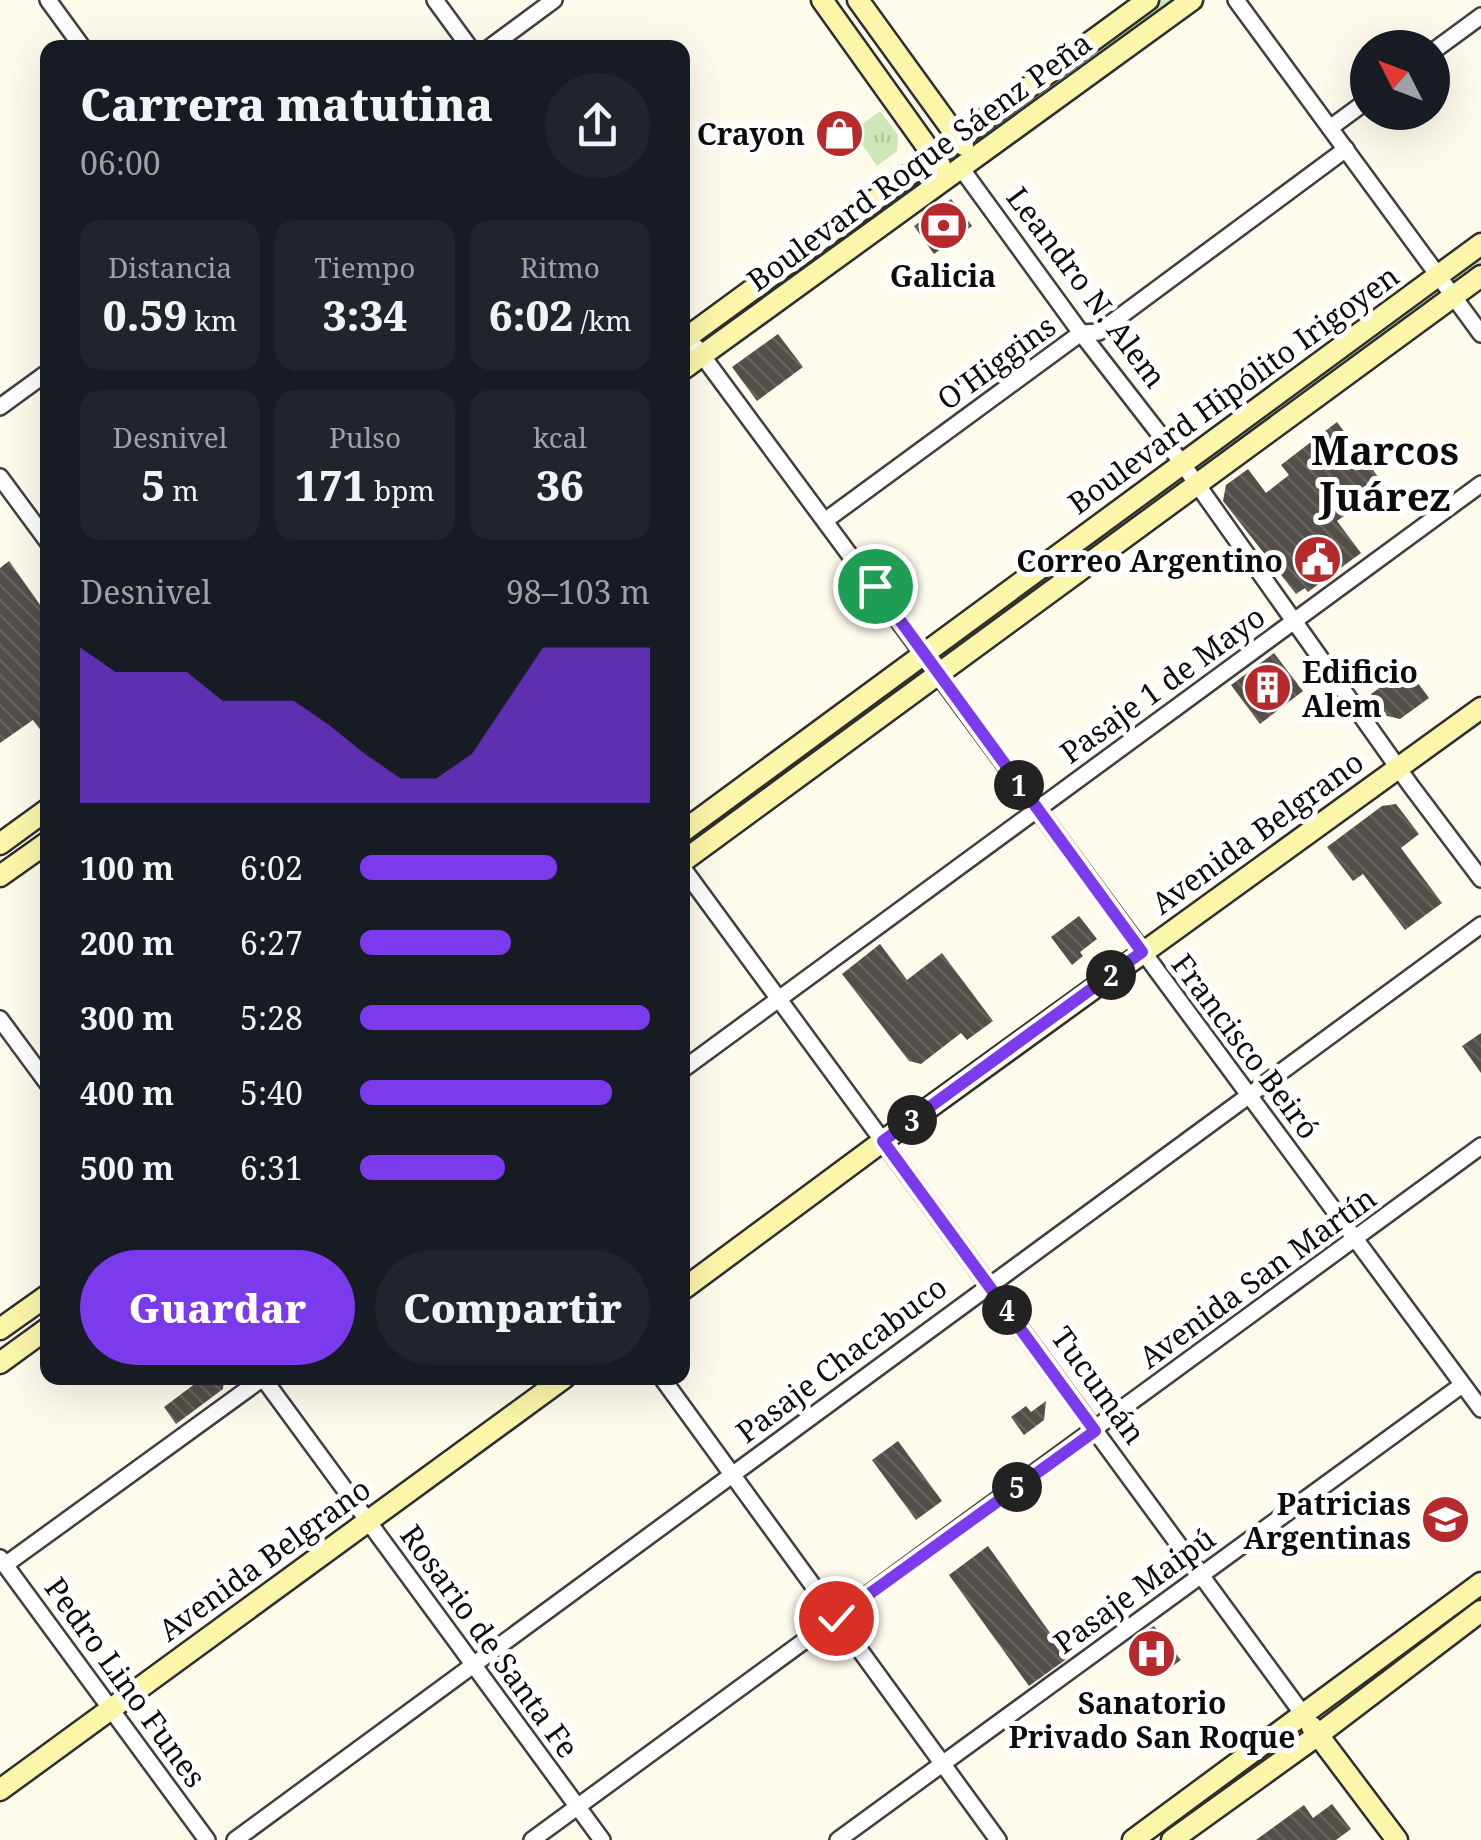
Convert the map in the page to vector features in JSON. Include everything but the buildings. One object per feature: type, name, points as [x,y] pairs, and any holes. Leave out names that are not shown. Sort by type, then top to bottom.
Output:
[{"type":"street","points":[[48,0],[77,40]]},
{"type":"street","points":[[435,0],[464,40]]},
{"type":"street","points":[[501,40],[554,0]]},
{"type":"street","name":"Leandro N. Alem","points":[[822,0],[933,154],[961,167]]},
{"type":"street","name":"Leandro N. Alem","points":[[858,0],[957,137],[961,167],[1081,334],[1182,464],[1481,879]]},
{"type":"street","name":"Boulevard Roque Sáenz Peña","points":[[690,331],[1148,0]]},
{"type":"street","name":"Boulevard Roque Sáenz Peña","points":[[690,364],[1192,0]]},
{"type":"street","points":[[1236,0],[1481,334]]},
{"type":"street","points":[[1450,39],[1481,16]]},
{"type":"street","points":[[1330,128],[1350,113]]},
{"type":"street","name":"O'Higgins","points":[[826,520],[1081,334],[1099,332],[1346,149]]},
{"type":"street","name":"Boulevard Hipólito Irigoyen","points":[[690,826],[1481,244]]},
{"type":"street","name":"Boulevard Hipólito Irigoyen","points":[[690,858],[1481,276]]},
{"type":"street","name":"Francisco Beiró","points":[[690,341],[1481,1409]]},
{"type":"street","points":[[0,407],[40,378]]},
{"type":"street","points":[[0,478],[40,531]]},
{"type":"street","name":"Pasaje 1 de Mayo","points":[[690,1064],[1481,484]]},
{"type":"street","name":"Avenida Belgrano","points":[[690,1284],[1481,708]]},
{"type":"street","points":[[0,844],[40,815]]},
{"type":"street","points":[[0,876],[40,848]]},
{"type":"street","name":"Tucumán","points":[[690,875],[1398,1840]]},
{"type":"street","name":"Pasaje Chacabuco","points":[[235,1840],[1481,925]]},
{"type":"street","points":[[0,1019],[40,1073]]},
{"type":"street","name":"Avenida San Martín","points":[[532,1840],[1481,1146]]},
{"type":"street","points":[[0,1329],[40,1301]]},
{"type":"street","points":[[0,1363],[40,1334]]},
{"type":"street","points":[[3,1562],[252,1385]]},
{"type":"street","name":"Rosario de Santa Fe","points":[[267,1385],[602,1840]]},
{"type":"street","name":"Avenida Belgrano","points":[[0,1790],[554,1385]]},
{"type":"street","points":[[667,1385],[998,1840]]},
{"type":"street","name":"Pasaje Maipú","points":[[838,1840],[1462,1385]]},
{"type":"street","name":"Pedro Lino Funes","points":[[3,1562],[207,1840]]},
{"type":"street","points":[[1133,1840],[1481,1582]]},
{"type":"street","points":[[1172,1840],[1481,1611]]},
{"type":"green space","points":[[1161,0],[1178,0],[690,359],[690,346]]},
{"type":"green space","points":[[880,111],[898,135],[897,151],[877,166],[853,131]]},
{"type":"green space","points":[[1481,244],[1481,276],[690,857],[690,827]]},
{"type":"place","name":"Crayon","points":[[840,133]]},
{"type":"place","name":"Galicia","points":[[943,226]]},
{"type":"place","name":"Correo Argentino","points":[[1318,560]]},
{"type":"place","name":"Edificio Alem","points":[[1267,688]]},
{"type":"place","name":"Patricias Argentinas","points":[[1446,1520]]},
{"type":"place","name":"Sanatorio Privado San Roque","points":[[1152,1653]]},
{"type":"district","name":"Marcos Juárez","points":[[1385,472]]},
{"type":"route","points":[[836,1618],[1095,1431],[883,1141],[1142,952],[875,586]]}]
